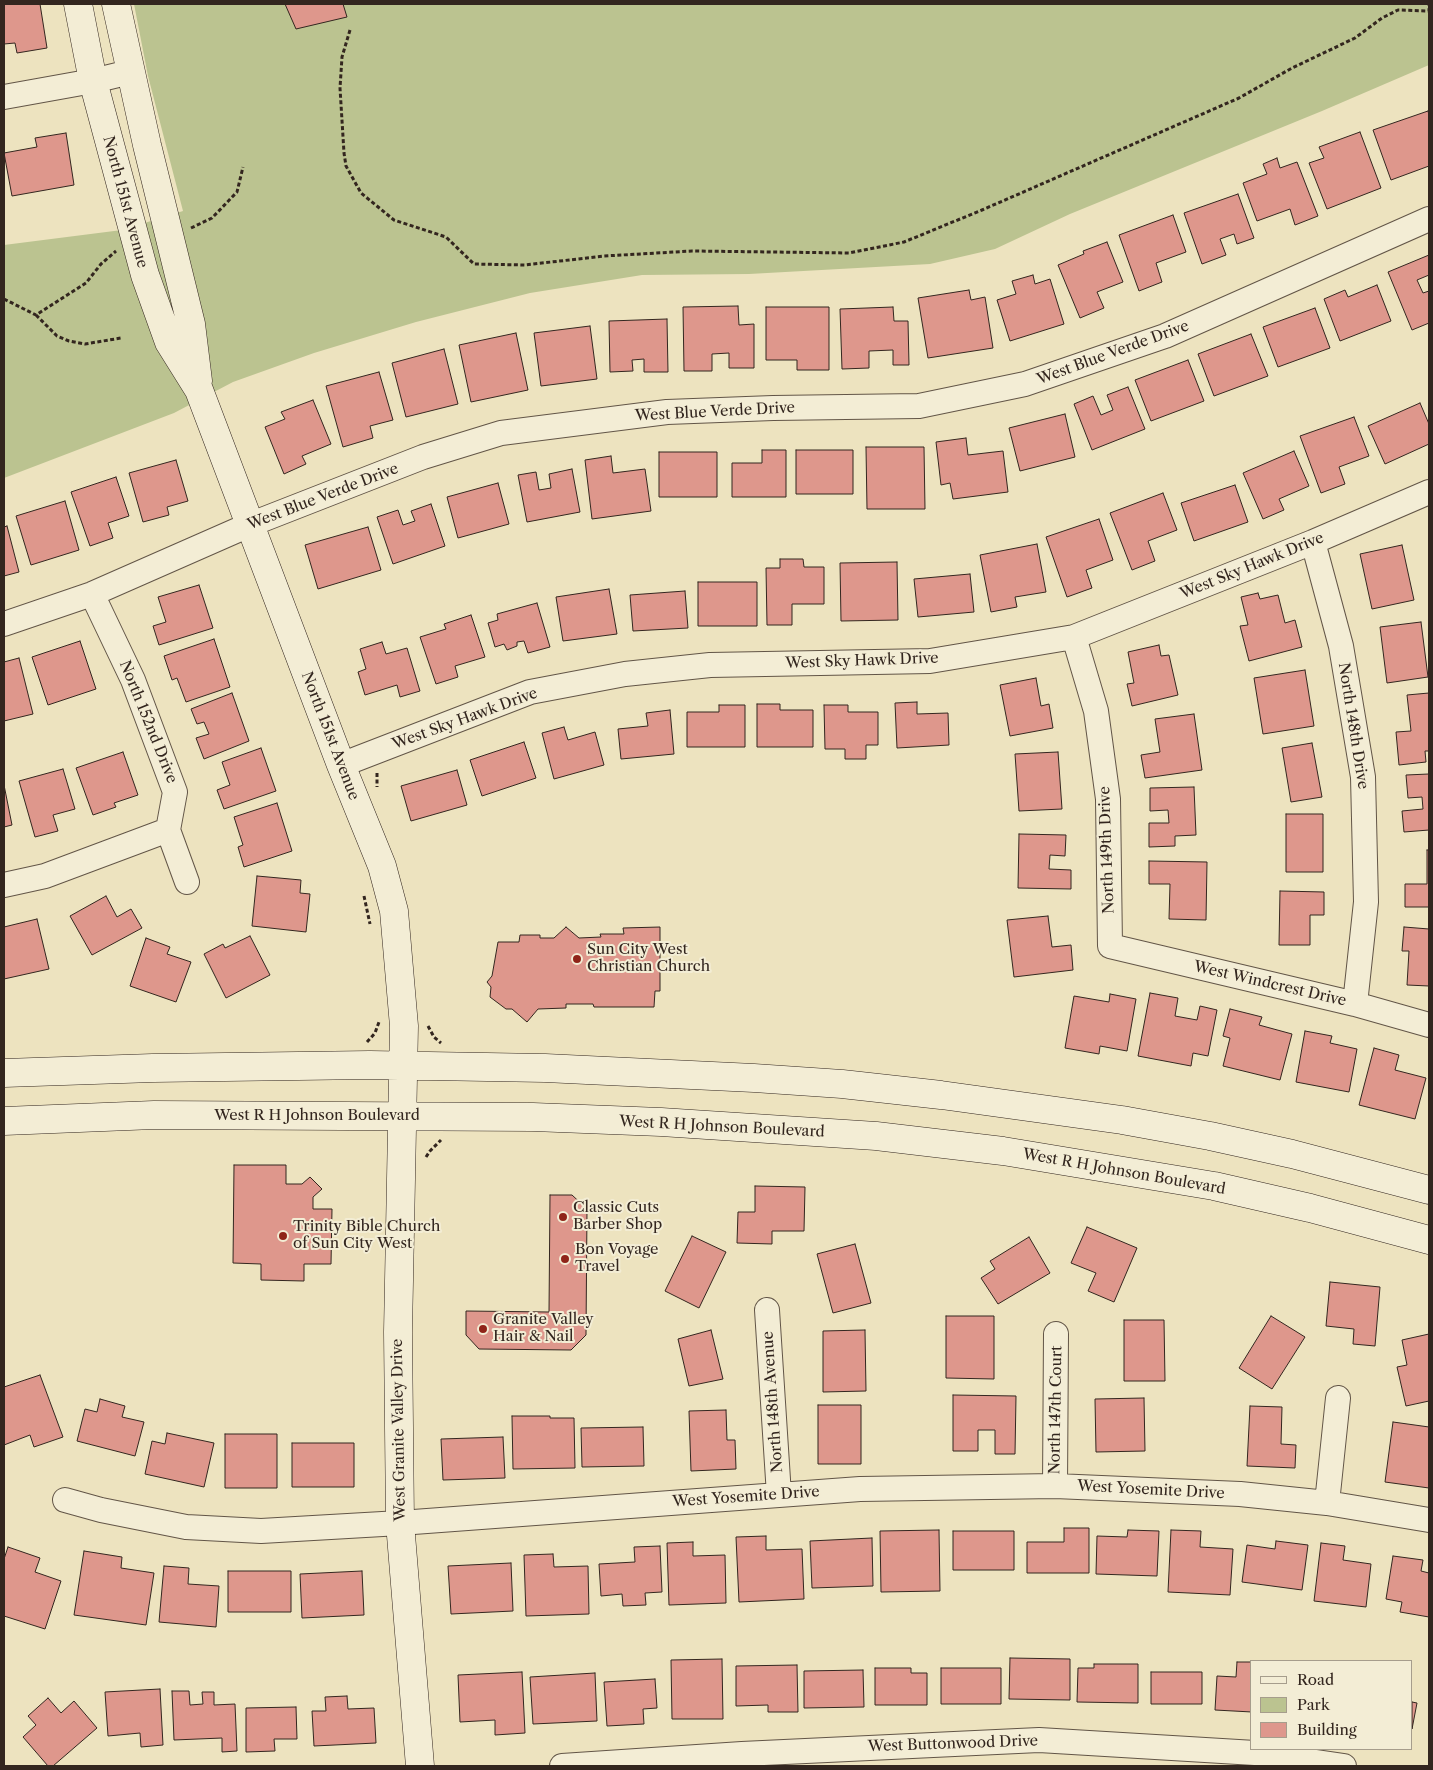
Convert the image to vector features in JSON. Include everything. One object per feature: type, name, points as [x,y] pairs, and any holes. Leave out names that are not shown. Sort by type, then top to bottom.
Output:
[{"type":"main road","name":"North 151st Avenue","points":[[78,4],[93,81],[145,274],[169,342],[199,390],[341,766],[382,866],[394,911],[404,1026],[402,1104]]},
{"type":"main road","name":"North 151st Avenue","points":[[116,4],[130,72],[191,324],[199,390]]},
{"type":"main road","points":[[4,1073],[153,1068],[403,1066],[544,1068],[842,1084],[941,1095],[1122,1120],[1210,1136],[1355,1170],[1429,1190]]},
{"type":"main road","name":"West R H Johnson Boulevard","points":[[4,1121],[402,1104],[533,1117],[796,1130],[876,1136],[1003,1151],[1214,1186],[1310,1208],[1429,1240]]},
{"type":"main road","name":"West Granite Valley Drive","points":[[402,1104],[398,1332],[400,1523],[420,1766]]},
{"type":"street","points":[[4,97],[93,81],[130,72]]},
{"type":"street","name":"West Blue Verde Drive","points":[[4,624],[92,594],[249,526],[423,458],[501,433],[667,412],[919,406],[1025,384],[1165,336],[1429,219]]},
{"type":"street","name":"West Sky Hawk Drive","points":[[341,766],[530,692],[625,674],[710,666],[930,661],[1074,637],[1313,542],[1429,492]]},
{"type":"street","name":"North 148th Drive","points":[[1313,542],[1341,646],[1363,777],[1366,902],[1355,1004]]},
{"type":"street","name":"North 152nd Drive","points":[[92,594],[133,680],[176,792],[168,830]]},
{"type":"street","name":"North 149th Drive","points":[[1074,637],[1096,711],[1108,800],[1110,946]]},
{"type":"street","points":[[4,885],[45,876],[168,830],[186,882]]},
{"type":"street","name":"West Windcrest Drive","points":[[1110,946],[1355,1004],[1429,1025]]},
{"type":"street","name":"North 148th Avenue","points":[[767,1310],[779,1495]]},
{"type":"street","name":"North 147th Court","points":[[1055,1486],[1056,1334]]},
{"type":"street","points":[[1327,1503],[1338,1398]]},
{"type":"street","name":"West Yosemite Drive","points":[[65,1500],[101,1510],[186,1527],[261,1531],[400,1523],[860,1489],[1055,1486],[1240,1494],[1327,1503],[1429,1520]]},
{"type":"street","name":"West Buttonwood Drive","points":[[562,1766],[742,1754],[1039,1740],[1255,1753],[1344,1766]]},
{"type":"path","points":[[350,30],[342,57],[340,88],[344,153],[346,166],[361,193],[394,220],[446,237],[474,264],[526,265],[604,256],[692,251],[849,253],[904,242],[1239,98],[1292,68],[1355,38],[1382,18],[1398,10],[1429,11],[1429,4]]},
{"type":"path","points":[[36,315],[56,336],[69,341],[85,344],[121,338]]},
{"type":"path","points":[[379,792],[376,775],[381,767]]},
{"type":"path","points":[[362,888],[371,933]]},
{"type":"path","points":[[364,1045],[374,1033],[379,1018]]},
{"type":"path","points":[[427,1023],[434,1036],[446,1047]]},
{"type":"path","points":[[426,1158],[430,1151],[448,1135]]},
{"type":"green space","points":[[134,4],[1429,4],[1429,65],[1070,214],[995,249],[930,264],[749,274],[642,275],[530,293],[416,322],[314,353],[233,382],[174,413],[4,478],[4,245],[122,230],[183,211],[148,76]]},
{"type":"building","points":[[4,4],[40,4],[47,48],[17,53],[15,43],[4,44]]},
{"type":"building","points":[[285,4],[343,4],[347,17],[296,29]]},
{"type":"building","points":[[1428,111],[1429,166],[1391,180],[1373,130]]},
{"type":"building","points":[[1360,132],[1381,188],[1327,209],[1309,163],[1324,158],[1319,147]]},
{"type":"building","points":[[66,133],[74,185],[12,196],[4,153],[37,147],[35,138]]},
{"type":"building","points":[[1277,158],[1280,168],[1297,162],[1318,216],[1295,225],[1290,209],[1257,221],[1243,183],[1267,174],[1263,164]]},
{"type":"building","points":[[1238,194],[1254,238],[1237,244],[1234,234],[1220,239],[1226,255],[1202,264],[1184,213]]},
{"type":"building","points":[[1173,215],[1186,252],[1156,263],[1162,282],[1139,291],[1119,235]]},
{"type":"building","points":[[1107,242],[1123,282],[1097,292],[1104,308],[1080,318],[1058,265],[1084,254],[1083,251]]},
{"type":"building","points":[[1429,255],[1429,275],[1417,280],[1423,293],[1429,291],[1429,323],[1412,330],[1388,272]]},
{"type":"building","points":[[1033,275],[1035,284],[1050,279],[1064,324],[1010,341],[997,300],[1016,294],[1012,281]]},
{"type":"building","points":[[1377,285],[1391,321],[1340,341],[1324,299],[1345,290],[1348,297]]},
{"type":"building","points":[[969,290],[971,300],[985,297],[993,348],[928,358],[918,298]]},
{"type":"building","points":[[738,306],[739,325],[754,324],[754,368],[729,368],[729,353],[712,354],[712,371],[684,371],[683,307]]},
{"type":"building","points":[[766,307],[829,307],[829,370],[797,370],[797,360],[766,360]]},
{"type":"building","points":[[893,307],[894,321],[908,321],[909,365],[893,365],[893,350],[869,351],[869,368],[842,369],[840,309]]},
{"type":"building","points":[[1315,308],[1330,348],[1278,367],[1263,327]]},
{"type":"building","points":[[667,319],[668,372],[644,372],[644,359],[632,360],[633,371],[610,372],[609,321]]},
{"type":"building","points":[[590,326],[597,379],[541,386],[534,333]]},
{"type":"building","points":[[516,333],[528,390],[471,402],[459,345]]},
{"type":"building","points":[[1251,334],[1268,376],[1214,396],[1198,354]]},
{"type":"building","points":[[444,349],[458,404],[406,417],[392,363]]},
{"type":"building","points":[[1188,360],[1204,401],[1151,421],[1135,380]]},
{"type":"building","points":[[379,372],[393,420],[370,426],[373,438],[343,447],[326,386]]},
{"type":"building","points":[[1128,387],[1145,429],[1092,450],[1074,404],[1093,396],[1101,415],[1113,410],[1107,395]]},
{"type":"building","points":[[313,400],[331,444],[302,456],[306,464],[284,474],[265,427],[285,419],[281,412]]},
{"type":"building","points":[[1420,403],[1429,424],[1429,444],[1385,464],[1368,426]]},
{"type":"building","points":[[1065,414],[1075,457],[1020,471],[1009,428]]},
{"type":"building","points":[[1354,417],[1369,456],[1339,467],[1345,484],[1321,493],[1300,436]]},
{"type":"building","points":[[966,438],[968,455],[1003,451],[1008,492],[953,499],[950,483],[941,485],[936,442]]},
{"type":"building","points":[[866,447],[924,447],[925,509],[867,509]]},
{"type":"building","points":[[762,450],[786,450],[786,497],[732,497],[732,463],[762,463]]},
{"type":"building","points":[[796,450],[853,450],[853,494],[796,494]]},
{"type":"building","points":[[1294,451],[1309,486],[1279,499],[1284,510],[1263,519],[1243,473]]},
{"type":"building","points":[[659,452],[717,452],[717,497],[659,497]]},
{"type":"building","points":[[611,456],[613,473],[645,469],[651,511],[592,519],[585,460]]},
{"type":"building","points":[[176,460],[188,501],[167,507],[169,515],[143,522],[129,473]]},
{"type":"building","points":[[572,469],[580,512],[527,522],[518,475],[536,472],[539,490],[551,488],[549,474]]},
{"type":"building","points":[[116,477],[129,516],[108,523],[113,538],[90,546],[71,492]]},
{"type":"building","points":[[498,483],[509,524],[458,538],[447,497]]},
{"type":"building","points":[[1235,485],[1248,522],[1194,541],[1181,503]]},
{"type":"building","points":[[1163,493],[1177,530],[1148,541],[1155,561],[1132,570],[1110,513]]},
{"type":"building","points":[[65,501],[79,550],[31,565],[16,516]]},
{"type":"building","points":[[431,504],[445,546],[393,564],[377,517],[398,510],[403,525],[415,521],[411,511]]},
{"type":"building","points":[[1099,519],[1113,560],[1086,570],[1092,588],[1067,597],[1046,537]]},
{"type":"building","points":[[7,526],[19,572],[4,576],[4,527]]},
{"type":"building","points":[[368,527],[381,570],[318,589],[305,545]]},
{"type":"building","points":[[1037,544],[1046,592],[1015,597],[1017,607],[991,612],[980,555]]},
{"type":"building","points":[[1402,545],[1414,600],[1372,609],[1360,554]]},
{"type":"building","points":[[780,559],[803,559],[804,567],[824,567],[824,604],[792,604],[792,625],[767,625],[766,568],[780,568]]},
{"type":"building","points":[[897,562],[898,620],[841,621],[840,563]]},
{"type":"building","points":[[970,574],[974,612],[918,617],[914,579]]},
{"type":"building","points":[[698,582],[757,582],[757,626],[698,626]]},
{"type":"building","points":[[199,585],[213,628],[159,645],[153,626],[166,622],[158,597]]},
{"type":"building","points":[[609,589],[617,634],[563,641],[556,597]]},
{"type":"building","points":[[685,591],[688,628],[633,631],[630,595]]},
{"type":"building","points":[[1258,593],[1260,599],[1278,595],[1285,623],[1295,620],[1302,647],[1249,661],[1240,626],[1248,625],[1241,597]]},
{"type":"building","points":[[537,603],[550,647],[528,653],[524,641],[517,642],[517,646],[507,650],[504,644],[495,647],[488,623],[498,620],[497,614]]},
{"type":"building","points":[[471,615],[485,657],[455,666],[458,677],[436,684],[420,637],[446,629],[444,624]]},
{"type":"building","points":[[1421,622],[1428,677],[1387,683],[1380,627]]},
{"type":"building","points":[[214,639],[230,687],[186,702],[177,678],[172,680],[164,656]]},
{"type":"building","points":[[80,641],[96,689],[48,705],[32,657]]},
{"type":"building","points":[[382,642],[386,654],[407,648],[420,691],[400,697],[397,685],[365,695],[358,672],[366,669],[360,649]]},
{"type":"building","points":[[1159,645],[1161,656],[1169,655],[1178,695],[1132,706],[1127,684],[1134,683],[1128,652]]},
{"type":"building","points":[[19,658],[33,714],[4,721],[4,662]]},
{"type":"building","points":[[1305,670],[1314,726],[1263,734],[1254,678]]},
{"type":"building","points":[[1036,678],[1041,706],[1049,704],[1053,728],[1010,736],[1000,685]]},
{"type":"building","points":[[232,693],[249,741],[204,759],[196,738],[209,734],[204,722],[197,724],[191,709]]},
{"type":"building","points":[[1429,693],[1429,751],[1425,751],[1426,762],[1399,765],[1396,732],[1411,731],[1407,695]]},
{"type":"building","points":[[917,702],[917,714],[948,713],[949,745],[897,748],[895,703]]},
{"type":"building","points":[[757,704],[780,704],[780,710],[813,710],[813,747],[757,747]]},
{"type":"building","points":[[719,705],[745,705],[745,747],[687,747],[687,712],[719,712]]},
{"type":"building","points":[[824,705],[848,705],[848,712],[878,712],[878,745],[866,745],[866,759],[845,759],[845,749],[825,749]]},
{"type":"building","points":[[670,710],[674,754],[621,759],[618,729],[648,726],[646,713]]},
{"type":"building","points":[[1194,714],[1202,770],[1145,778],[1141,755],[1160,752],[1155,719]]},
{"type":"building","points":[[564,727],[568,740],[595,732],[604,765],[554,779],[542,733]]},
{"type":"building","points":[[524,742],[536,778],[482,796],[470,760]]},
{"type":"building","points":[[1312,743],[1322,797],[1291,802],[1282,748]]},
{"type":"building","points":[[261,748],[276,791],[224,809],[217,790],[230,785],[222,762]]},
{"type":"building","points":[[123,752],[138,795],[114,803],[116,807],[93,815],[76,768]]},
{"type":"building","points":[[1058,752],[1062,809],[1019,811],[1015,754]]},
{"type":"building","points":[[63,769],[75,809],[53,815],[58,831],[35,837],[19,781]]},
{"type":"building","points":[[457,770],[467,805],[411,821],[401,786]]},
{"type":"building","points":[[1429,774],[1429,830],[1404,832],[1402,811],[1423,809],[1422,797],[1408,798],[1406,775]]},
{"type":"building","points":[[4,785],[12,825],[4,827]]},
{"type":"building","points":[[1194,787],[1196,835],[1175,836],[1175,846],[1149,847],[1149,823],[1169,823],[1168,810],[1150,811],[1150,788]]},
{"type":"building","points":[[277,803],[292,851],[244,867],[238,847],[243,845],[234,817]]},
{"type":"building","points":[[1286,814],[1323,814],[1323,872],[1286,872]]},
{"type":"building","points":[[1019,834],[1066,835],[1065,856],[1050,855],[1049,869],[1071,870],[1071,889],[1018,888]]},
{"type":"building","points":[[1427,850],[1429,850],[1429,907],[1405,907],[1405,884],[1427,884]]},
{"type":"building","points":[[1149,861],[1207,862],[1206,920],[1169,919],[1170,884],[1149,884]]},
{"type":"building","points":[[257,876],[301,880],[300,893],[310,894],[306,932],[252,926]]},
{"type":"building","points":[[1280,891],[1324,892],[1324,915],[1310,915],[1310,945],[1279,945]]},
{"type":"building","points":[[106,896],[117,917],[131,909],[142,928],[92,955],[70,916]]},
{"type":"building","points":[[1048,916],[1052,947],[1071,945],[1073,970],[1014,977],[1007,920]]},
{"type":"building","points":[[37,919],[49,969],[4,979],[4,927]]},
{"type":"building","name":"Sun City West Christian Church","points":[[566,927],[579,938],[601,937],[600,934],[624,934],[623,928],[660,927],[660,991],[655,991],[654,1007],[594,1007],[593,1004],[566,1004],[566,1008],[538,1009],[527,1022],[512,1009],[506,1009],[490,997],[491,987],[487,982],[492,976],[498,942],[519,942],[520,935],[540,935],[540,938],[554,938]]},
{"type":"building","points":[[1404,927],[1429,929],[1429,986],[1407,985],[1409,951],[1402,951]]},
{"type":"building","points":[[250,936],[270,975],[226,998],[204,954],[223,944],[225,948]]},
{"type":"building","points":[[146,938],[170,947],[167,954],[191,962],[176,1002],[130,986]]},
{"type":"building","points":[[1150,993],[1178,998],[1175,1016],[1197,1020],[1200,1006],[1217,1010],[1208,1056],[1193,1053],[1191,1066],[1138,1056]]},
{"type":"building","points":[[1110,994],[1136,999],[1127,1051],[1100,1046],[1099,1054],[1065,1048],[1074,996],[1109,1002]]},
{"type":"building","points":[[1230,1009],[1262,1017],[1259,1025],[1292,1034],[1280,1080],[1223,1066],[1230,1038],[1223,1036]]},
{"type":"building","points":[[1305,1031],[1332,1036],[1330,1043],[1357,1049],[1349,1092],[1296,1082]]},
{"type":"building","points":[[1374,1048],[1399,1055],[1395,1070],[1426,1078],[1415,1119],[1359,1105]]},
{"type":"building","name":"Trinity Bible Church of Sun City West","points":[[234,1165],[286,1165],[286,1184],[302,1184],[310,1177],[322,1189],[313,1197],[313,1209],[332,1209],[331,1264],[304,1264],[304,1281],[261,1280],[261,1264],[233,1263]]},
{"type":"building","points":[[755,1186],[805,1187],[804,1231],[772,1231],[772,1244],[737,1243],[738,1212],[755,1212]]},
{"type":"building","points":[[550,1195],[572,1195],[587,1209],[586,1335],[571,1350],[479,1349],[466,1335],[466,1311],[549,1312]]},
{"type":"building","points":[[1087,1227],[1137,1248],[1114,1302],[1088,1291],[1096,1273],[1071,1263]]},
{"type":"building","points":[[692,1236],[726,1252],[699,1308],[665,1291]]},
{"type":"building","points":[[1029,1237],[1050,1273],[998,1304],[981,1278],[995,1269],[990,1261]]},
{"type":"building","points":[[855,1244],[871,1303],[833,1313],[817,1254]]},
{"type":"building","points":[[1330,1282],[1380,1287],[1375,1346],[1353,1344],[1354,1329],[1326,1326]]},
{"type":"building","points":[[946,1316],[994,1316],[994,1379],[946,1378]]},
{"type":"building","points":[[1271,1316],[1305,1337],[1272,1389],[1239,1368]]},
{"type":"building","points":[[1124,1320],[1164,1320],[1165,1381],[1124,1381]]},
{"type":"building","points":[[711,1330],[723,1379],[689,1386],[678,1339]]},
{"type":"building","points":[[865,1330],[866,1391],[823,1392],[823,1331]]},
{"type":"building","points":[[1429,1334],[1429,1401],[1406,1406],[1397,1367],[1407,1365],[1402,1340]]},
{"type":"building","points":[[40,1375],[63,1437],[34,1447],[30,1435],[4,1445],[4,1387]]},
{"type":"building","points":[[953,1395],[1016,1396],[1015,1454],[995,1454],[995,1430],[978,1430],[978,1451],[953,1451]]},
{"type":"building","points":[[1144,1398],[1145,1451],[1096,1452],[1095,1399]]},
{"type":"building","points":[[100,1399],[125,1406],[122,1417],[144,1422],[135,1456],[77,1441],[85,1409],[97,1412]]},
{"type":"building","points":[[818,1405],[861,1405],[861,1464],[818,1464]]},
{"type":"building","points":[[1250,1406],[1282,1407],[1281,1444],[1296,1445],[1295,1468],[1247,1466]]},
{"type":"building","points":[[726,1410],[727,1440],[735,1440],[736,1469],[691,1471],[689,1411]]},
{"type":"building","points":[[512,1416],[574,1418],[575,1468],[513,1469]]},
{"type":"building","points":[[1393,1422],[1429,1427],[1429,1488],[1385,1482]]},
{"type":"building","points":[[643,1427],[644,1466],[582,1467],[581,1428]]},
{"type":"building","points":[[167,1433],[214,1443],[204,1487],[145,1474],[152,1441],[165,1444]]},
{"type":"building","points":[[225,1434],[277,1434],[277,1488],[225,1488]]},
{"type":"building","points":[[503,1437],[505,1478],[443,1480],[441,1439]]},
{"type":"building","points":[[292,1443],[354,1443],[354,1487],[292,1487]]},
{"type":"building","points":[[1064,1528],[1089,1528],[1089,1573],[1027,1573],[1027,1542],[1064,1542]]},
{"type":"building","points":[[939,1530],[940,1591],[881,1592],[880,1531]]},
{"type":"building","points":[[1128,1530],[1159,1531],[1157,1576],[1096,1574],[1097,1536],[1127,1537]]},
{"type":"building","points":[[1171,1530],[1201,1531],[1200,1547],[1233,1549],[1230,1595],[1168,1592]]},
{"type":"building","points":[[953,1531],[1014,1531],[1014,1570],[953,1570]]},
{"type":"building","points":[[766,1536],[766,1550],[802,1549],[804,1599],[739,1602],[736,1537]]},
{"type":"building","points":[[872,1538],[873,1586],[812,1588],[810,1541]]},
{"type":"building","points":[[1276,1541],[1308,1545],[1302,1590],[1242,1582],[1247,1545],[1275,1549]]},
{"type":"building","points":[[693,1542],[693,1556],[725,1555],[726,1603],[669,1605],[667,1543]]},
{"type":"building","points":[[1321,1543],[1345,1546],[1343,1560],[1371,1564],[1366,1607],[1314,1601]]},
{"type":"building","points":[[660,1546],[662,1592],[645,1593],[646,1605],[623,1606],[622,1594],[601,1596],[599,1564],[635,1562],[634,1547]]},
{"type":"building","points":[[8,1547],[40,1558],[35,1572],[61,1581],[45,1629],[4,1616],[4,1559]]},
{"type":"building","points":[[84,1551],[122,1557],[121,1568],[154,1573],[146,1625],[74,1615]]},
{"type":"building","points":[[553,1554],[554,1567],[588,1566],[589,1614],[526,1616],[524,1555]]},
{"type":"building","points":[[1393,1556],[1423,1560],[1421,1571],[1429,1573],[1429,1617],[1400,1612],[1402,1602],[1386,1599]]},
{"type":"building","points":[[511,1563],[513,1611],[451,1614],[448,1566]]},
{"type":"building","points":[[164,1566],[189,1568],[188,1584],[219,1586],[216,1627],[159,1622]]},
{"type":"building","points":[[228,1571],[291,1571],[291,1612],[228,1612]]},
{"type":"building","points":[[362,1571],[364,1615],[302,1618],[300,1574]]},
{"type":"building","points":[[1010,1658],[1070,1659],[1070,1700],[1009,1699]]},
{"type":"building","points":[[722,1659],[723,1719],[672,1719],[671,1660]]},
{"type":"building","points":[[1237,1662],[1250,1662],[1250,1712],[1215,1710],[1217,1676],[1236,1677]]},
{"type":"building","points":[[1094,1664],[1138,1664],[1138,1703],[1077,1702],[1078,1668],[1094,1668]]},
{"type":"building","points":[[797,1665],[798,1712],[768,1712],[768,1705],[736,1706],[736,1666]]},
{"type":"building","points":[[875,1668],[911,1668],[911,1673],[927,1673],[927,1705],[875,1705]]},
{"type":"building","points":[[941,1668],[1001,1668],[1001,1704],[941,1704]]},
{"type":"building","points":[[863,1670],[864,1707],[804,1708],[804,1671]]},
{"type":"building","points":[[522,1672],[525,1733],[495,1735],[495,1720],[460,1722],[458,1675]]},
{"type":"building","points":[[1151,1672],[1202,1672],[1202,1704],[1151,1704]]},
{"type":"building","points":[[595,1673],[597,1721],[533,1724],[530,1677]]},
{"type":"building","points":[[655,1679],[657,1708],[643,1709],[644,1724],[607,1726],[604,1682]]},
{"type":"building","points":[[160,1689],[163,1745],[141,1747],[140,1733],[108,1736],[105,1692]]},
{"type":"building","points":[[172,1691],[189,1691],[190,1705],[203,1704],[202,1692],[214,1692],[214,1705],[235,1704],[237,1751],[222,1752],[222,1738],[174,1740]]},
{"type":"building","points":[[347,1696],[348,1709],[374,1708],[376,1743],[314,1746],[312,1711],[326,1711],[325,1697]]},
{"type":"building","points":[[48,1698],[61,1713],[74,1701],[97,1728],[53,1766],[48,1766],[23,1737],[36,1725],[28,1716]]},
{"type":"building","points":[[1413,1702],[1417,1703],[1413,1724]]},
{"type":"building","points":[[296,1707],[297,1739],[274,1739],[275,1751],[246,1752],[246,1708]]},
{"type":"place","name":"Sun City West Christian Church","points":[[577,959]]},
{"type":"place","name":"Classic Cuts Barber Shop","points":[[563,1217]]},
{"type":"place","name":"Trinity Bible Church of Sun City West","points":[[283,1236]]},
{"type":"place","name":"Bon Voyage Travel","points":[[565,1259]]},
{"type":"place","name":"Granite Valley Hair & Nail","points":[[483,1329]]}]
